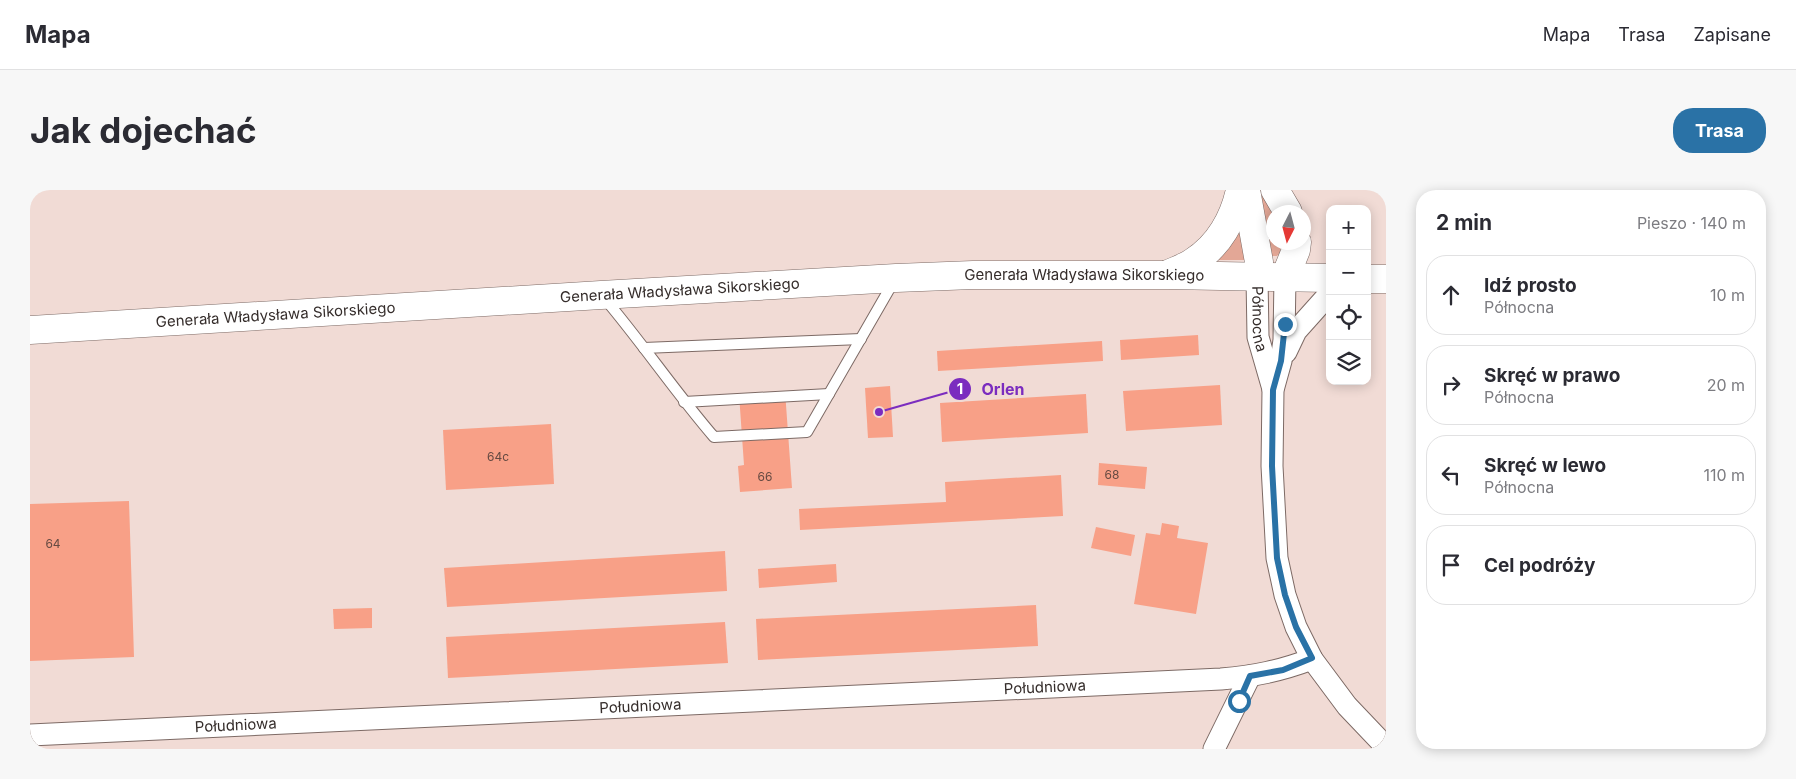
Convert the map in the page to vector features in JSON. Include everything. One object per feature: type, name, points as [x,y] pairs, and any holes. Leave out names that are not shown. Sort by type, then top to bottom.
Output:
[{"type":"street","points":[[1168,275],[1194,261],[1220,237],[1237,204],[1240,190]]},
{"type":"street","points":[[1246,190],[1259,262],[1257,276]]},
{"type":"street","points":[[1275,190],[1284,205]]},
{"type":"street","points":[[1285,277],[1296,250]]},
{"type":"street","name":"Generała Władysława Sikorskiego","points":[[30,330],[601,294],[896,278],[973,275],[1168,275],[1326,278]]},
{"type":"street","name":"Północna","points":[[1257,276],[1258,337],[1273,390]]},
{"type":"street","name":"Północna","points":[[1285,277],[1285,324],[1281,361],[1273,390],[1272,466],[1277,558],[1285,595],[1296,627],[1312,658],[1347,706],[1386,747]]},
{"type":"street","points":[[1371,279],[1386,279]]},
{"type":"street","points":[[1281,361],[1296,331],[1328,295]]},
{"type":"street","points":[[1214,749],[1250,676],[1283,670],[1312,658]]},
{"type":"street","name":"Południowa","points":[[30,736],[1191,681],[1250,676]]},
{"type":"lane","points":[[601,294],[684,402],[714,437],[724,437],[807,432],[896,278]]},
{"type":"lane","points":[[644,348],[861,339]]},
{"type":"lane","points":[[684,402],[829,394]]},
{"type":"shaded area","points":[[1255,190],[1265,190],[1271,205],[1266,205],[1266,235]]},
{"type":"shaded area","points":[[1240,217],[1248,260],[1208,260]]},
{"type":"shaded area","points":[[1270,250],[1280,250],[1277,256],[1271,256]]},
{"type":"building","points":[[1198,335],[1199,355],[1121,360],[1120,340]]},
{"type":"building","points":[[1102,341],[1103,361],[938,371],[937,351]]},
{"type":"building","points":[[1220,385],[1222,425],[1126,431],[1123,391]]},
{"type":"building","points":[[890,386],[893,437],[868,438],[865,388]]},
{"type":"building","points":[[785,391],[792,488],[740,492],[738,466],[744,465],[739,394]]},
{"type":"building","points":[[1086,394],[1088,433],[942,442],[940,403]]},
{"type":"building","points":[[551,424],[554,484],[446,490],[443,430]]},
{"type":"building","points":[[1099,463],[1147,467],[1145,489],[1098,485]]},
{"type":"building","points":[[1061,475],[1063,516],[800,530],[799,509],[946,502],[945,482]]},
{"type":"building","points":[[129,501],[134,657],[30,661],[30,504]]},
{"type":"building","points":[[1162,523],[1179,526],[1177,538],[1208,543],[1196,614],[1134,604],[1146,533],[1160,535]]},
{"type":"building","points":[[1096,527],[1135,535],[1131,556],[1091,548]]},
{"type":"building","points":[[725,551],[727,591],[447,607],[444,568]]},
{"type":"building","points":[[836,564],[837,582],[759,588],[758,569]]},
{"type":"building","points":[[1036,605],[1038,646],[758,660],[756,619]]},
{"type":"building","points":[[372,608],[372,628],[334,629],[333,609]]},
{"type":"building","points":[[725,622],[728,663],[448,678],[446,637]]},
{"type":"place","name":"Orlen","points":[[879,412]]},
{"type":"route","points":[[1239,701],[1250,676],[1283,670],[1312,658],[1296,627],[1285,595],[1277,558],[1272,466],[1273,390],[1281,361],[1285,324]]}]
